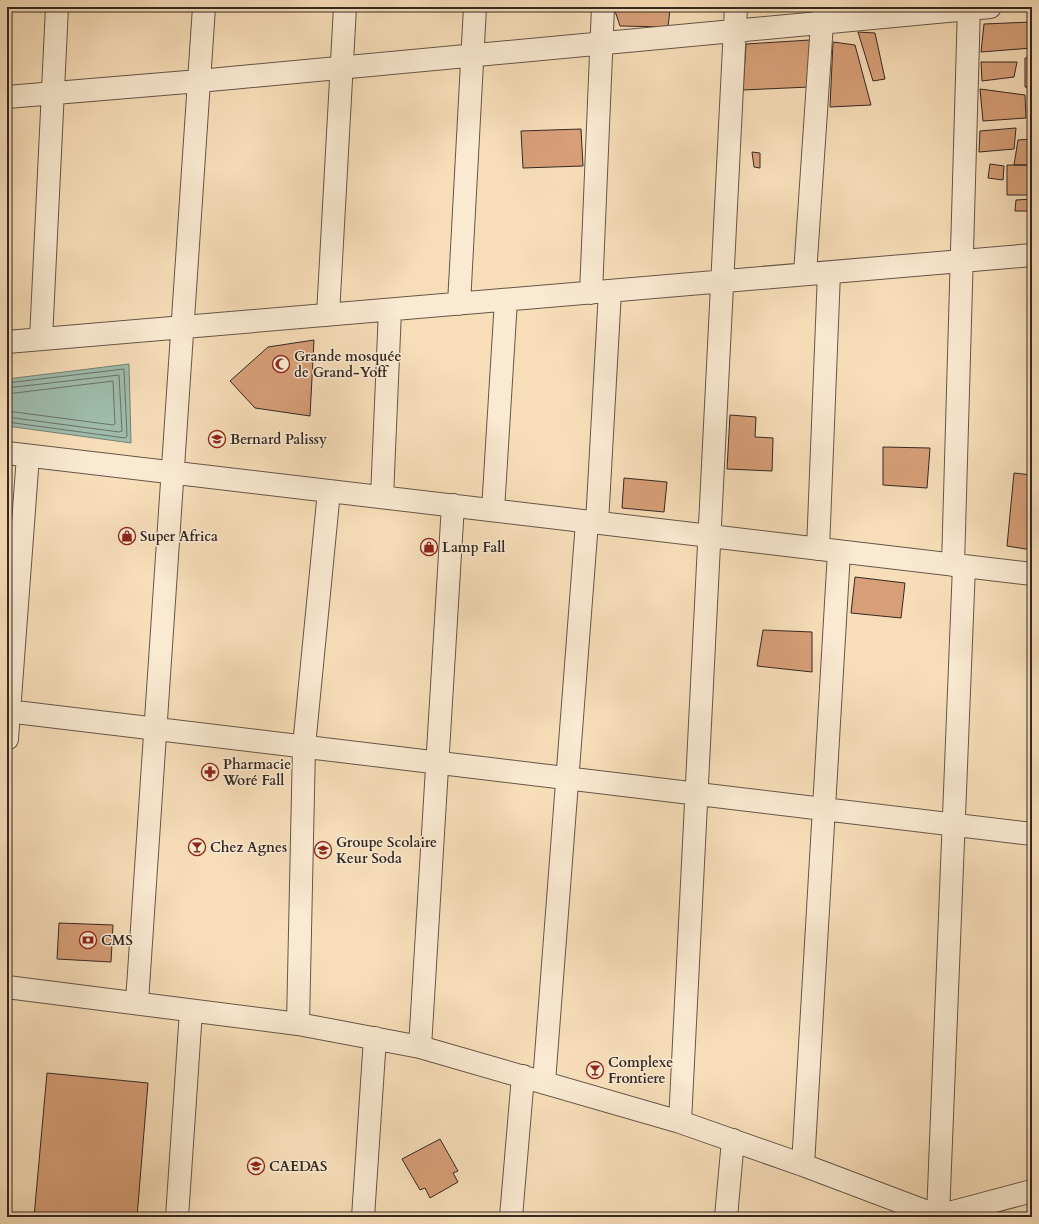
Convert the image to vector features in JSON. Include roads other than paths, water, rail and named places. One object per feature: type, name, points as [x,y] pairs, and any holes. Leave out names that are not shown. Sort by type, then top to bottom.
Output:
[{"type":"street","points":[[41,339],[57,7]]},
{"type":"street","points":[[137,1002],[204,7]]},
{"type":"street","points":[[328,315],[345,7]]},
{"type":"street","points":[[459,304],[475,7]]},
{"type":"street","points":[[544,1082],[567,778],[592,522],[600,292],[601,43],[603,7]]},
{"type":"street","points":[[680,1122],[736,7]]},
{"type":"street","points":[[7,97],[199,81],[735,30],[823,15],[976,8],[962,261],[954,824],[938,1216]]},
{"type":"street","points":[[805,274],[823,15]]},
{"type":"street","points":[[7,342],[182,329],[328,315],[1032,255]]},
{"type":"street","points":[[803,1165],[824,809],[829,550],[829,273]]},
{"type":"street","points":[[493,510],[506,300]]},
{"type":"street","points":[[382,497],[390,310]]},
{"type":"street","points":[[7,739],[17,454],[1032,574]]},
{"type":"street","points":[[298,1024],[304,746],[329,491]]},
{"type":"street","points":[[420,1047],[453,505]]},
{"type":"street","points":[[8,711],[1032,834]]},
{"type":"street","points":[[7,987],[137,1002],[298,1024],[420,1047],[680,1122],[803,1165],[938,1216],[1032,1191]]},
{"type":"street","points":[[176,1217],[191,1010]]},
{"type":"street","points":[[363,1217],[375,1038]]},
{"type":"street","points":[[511,1217],[523,1076]]},
{"type":"street","points":[[726,1217],[733,1140]]},
{"type":"water","points":[[129,364],[131,443],[7,426],[7,379]]},
{"type":"place","name":"Grande mosquée de Grand-Yoff","points":[[281,364]]},
{"type":"place","name":"Bernard Palissy","points":[[217,439]]},
{"type":"place","name":"Super Africa","points":[[127,536]]},
{"type":"place","name":"Lamp Fall","points":[[429,547]]},
{"type":"place","name":"Pharmacie Woré Fall","points":[[210,772]]},
{"type":"place","name":"Chez Agnes","points":[[197,847]]},
{"type":"place","name":"Groupe Scolaire Keur Soda","points":[[323,850]]},
{"type":"place","name":"CMS","points":[[88,940]]},
{"type":"place","name":"Complexe Frontiere","points":[[595,1070]]},
{"type":"place","name":"CAEDAS","points":[[256,1166]]}]
